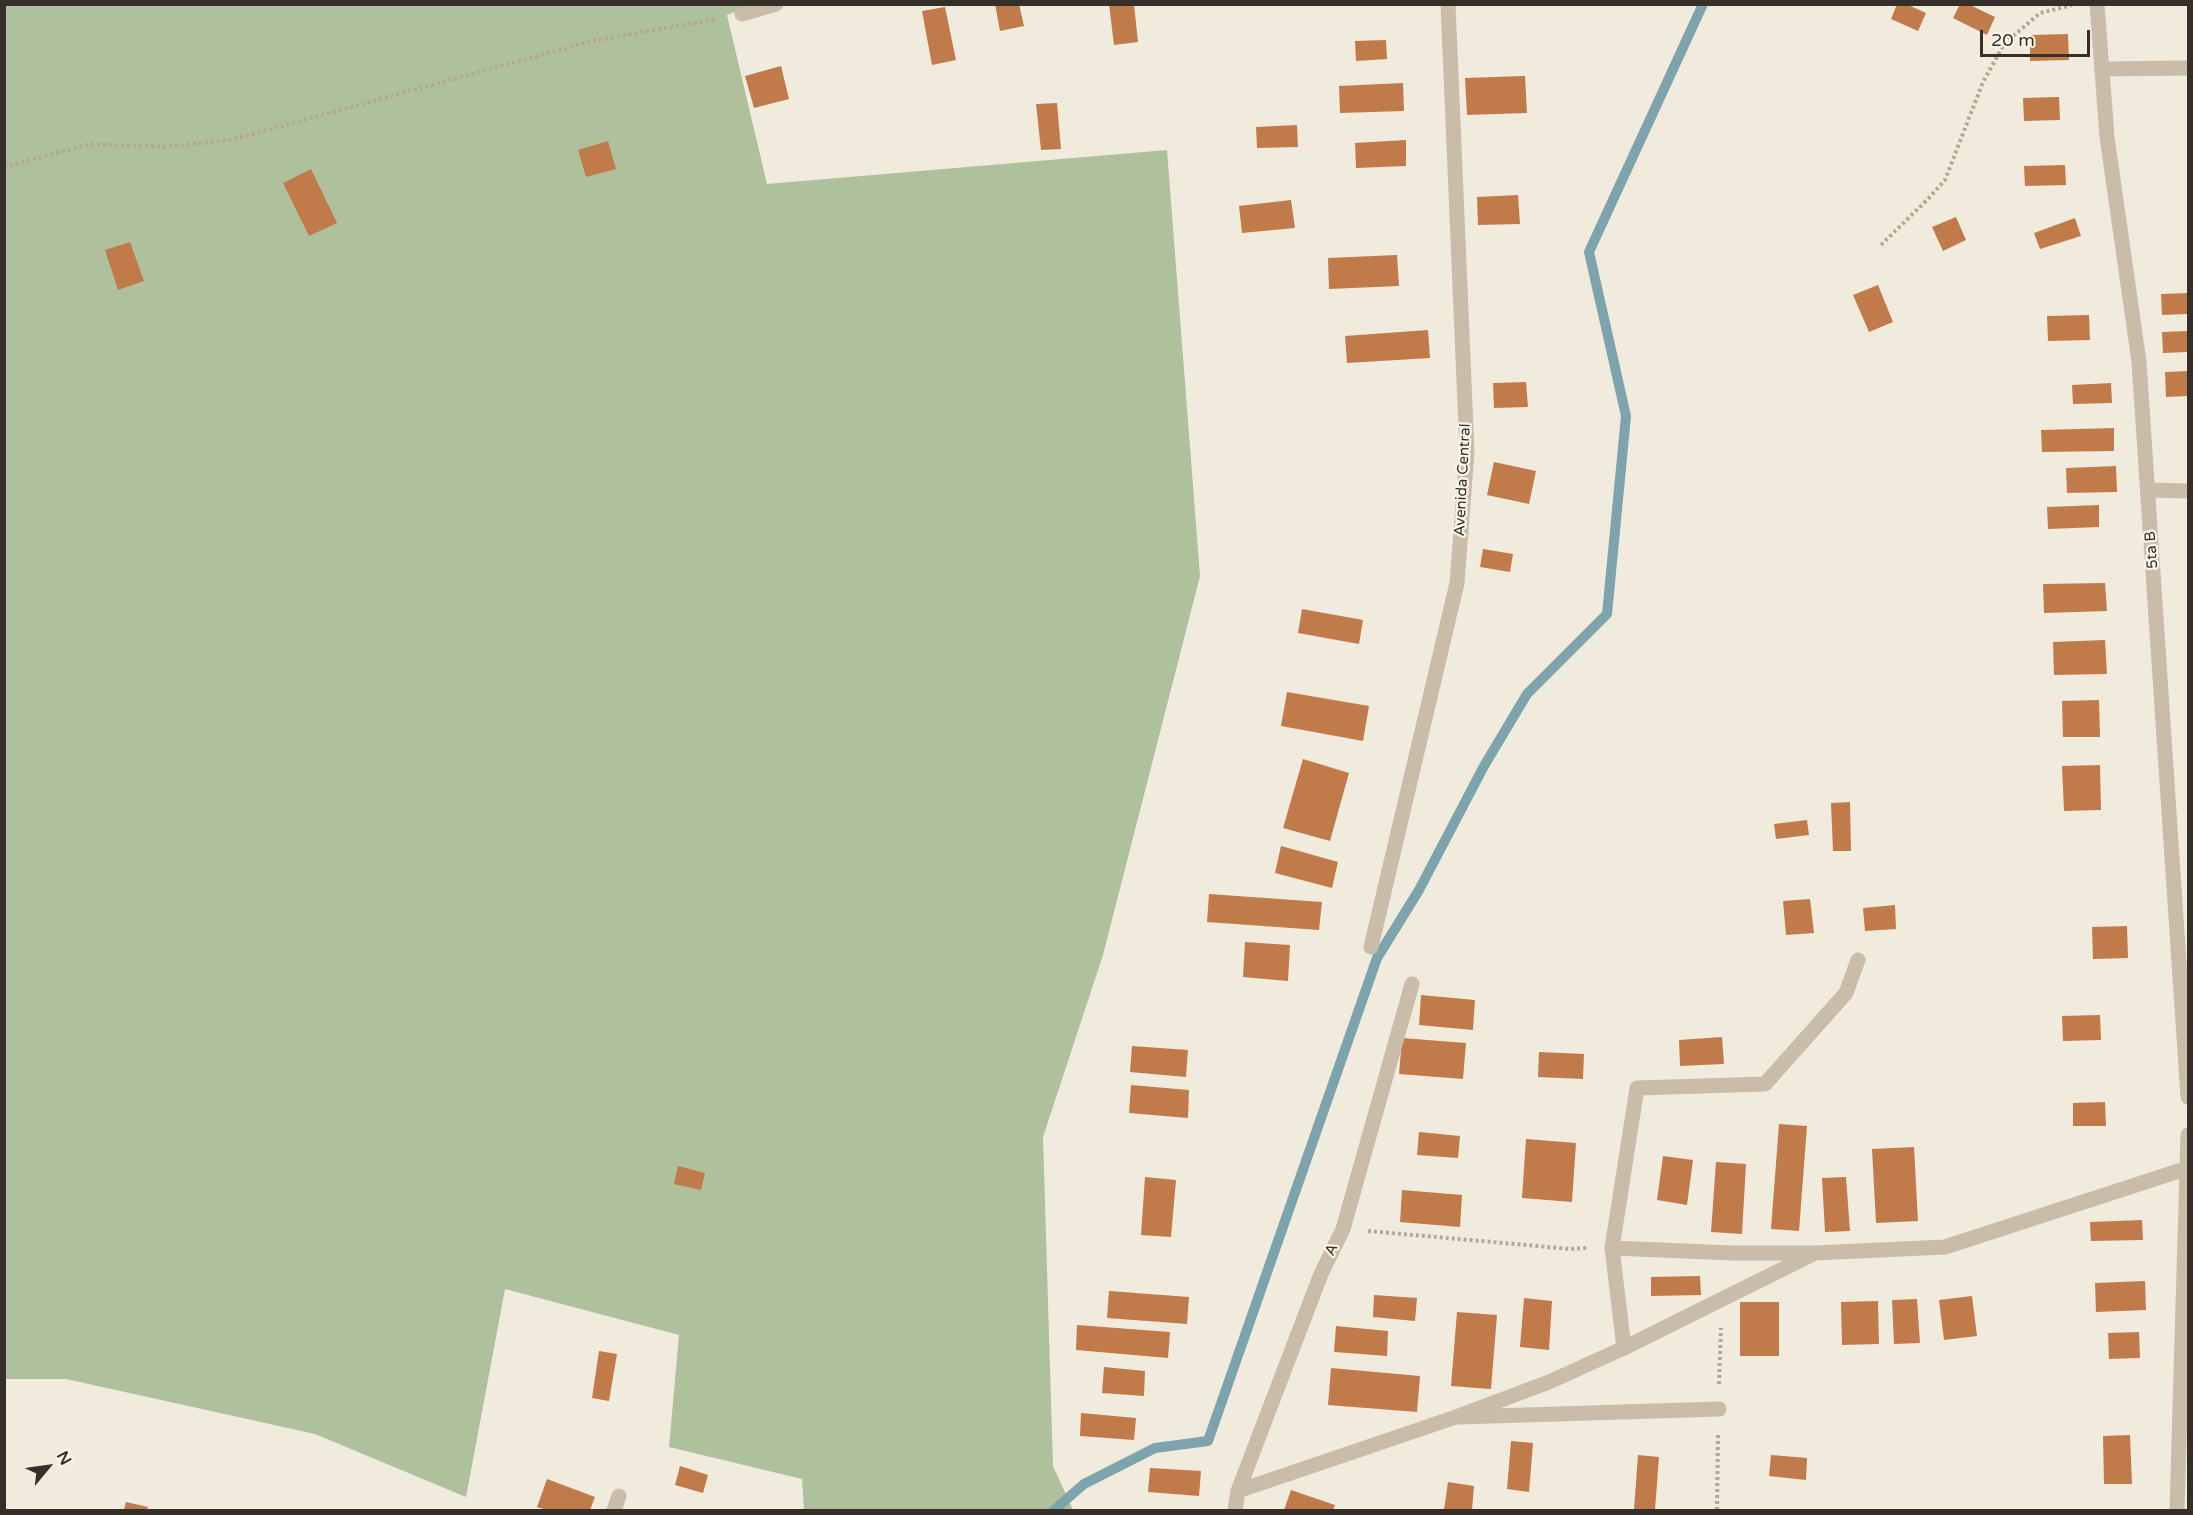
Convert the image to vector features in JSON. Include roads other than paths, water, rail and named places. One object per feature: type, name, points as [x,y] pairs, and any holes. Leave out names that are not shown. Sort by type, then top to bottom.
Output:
[{"type":"street","points":[[742,14],[776,4]]},
{"type":"street","name":"Avenida Central","points":[[1371,947],[1456,583],[1467,452],[1448,4]]},
{"type":"street","name":"5ta B","points":[[2097,4],[2107,137],[2139,362],[2188,1097]]},
{"type":"street","points":[[2102,69],[2188,68]]},
{"type":"street","points":[[2148,490],[2188,491]]},
{"type":"street","points":[[1624,1348],[1612,1248],[1637,1088],[1766,1084],[1846,993],[1858,960]]},
{"type":"street","name":"A","points":[[1235,1510],[1238,1491],[1320,1274],[1343,1229],[1412,984]]},
{"type":"street","points":[[2177,1510],[2188,1135]]},
{"type":"street","points":[[1612,1248],[1733,1253],[1815,1253],[1945,1246],[2188,1168]]},
{"type":"street","points":[[1238,1491],[1456,1417],[1549,1382],[1624,1348],[1815,1253]]},
{"type":"street","points":[[1456,1417],[1719,1409]]},
{"type":"waterway","points":[[1054,1510],[1084,1484],[1155,1448],[1208,1441],[1377,958],[1419,890],[1484,766],[1527,694],[1607,614],[1626,416],[1589,252],[1703,4]]}]
